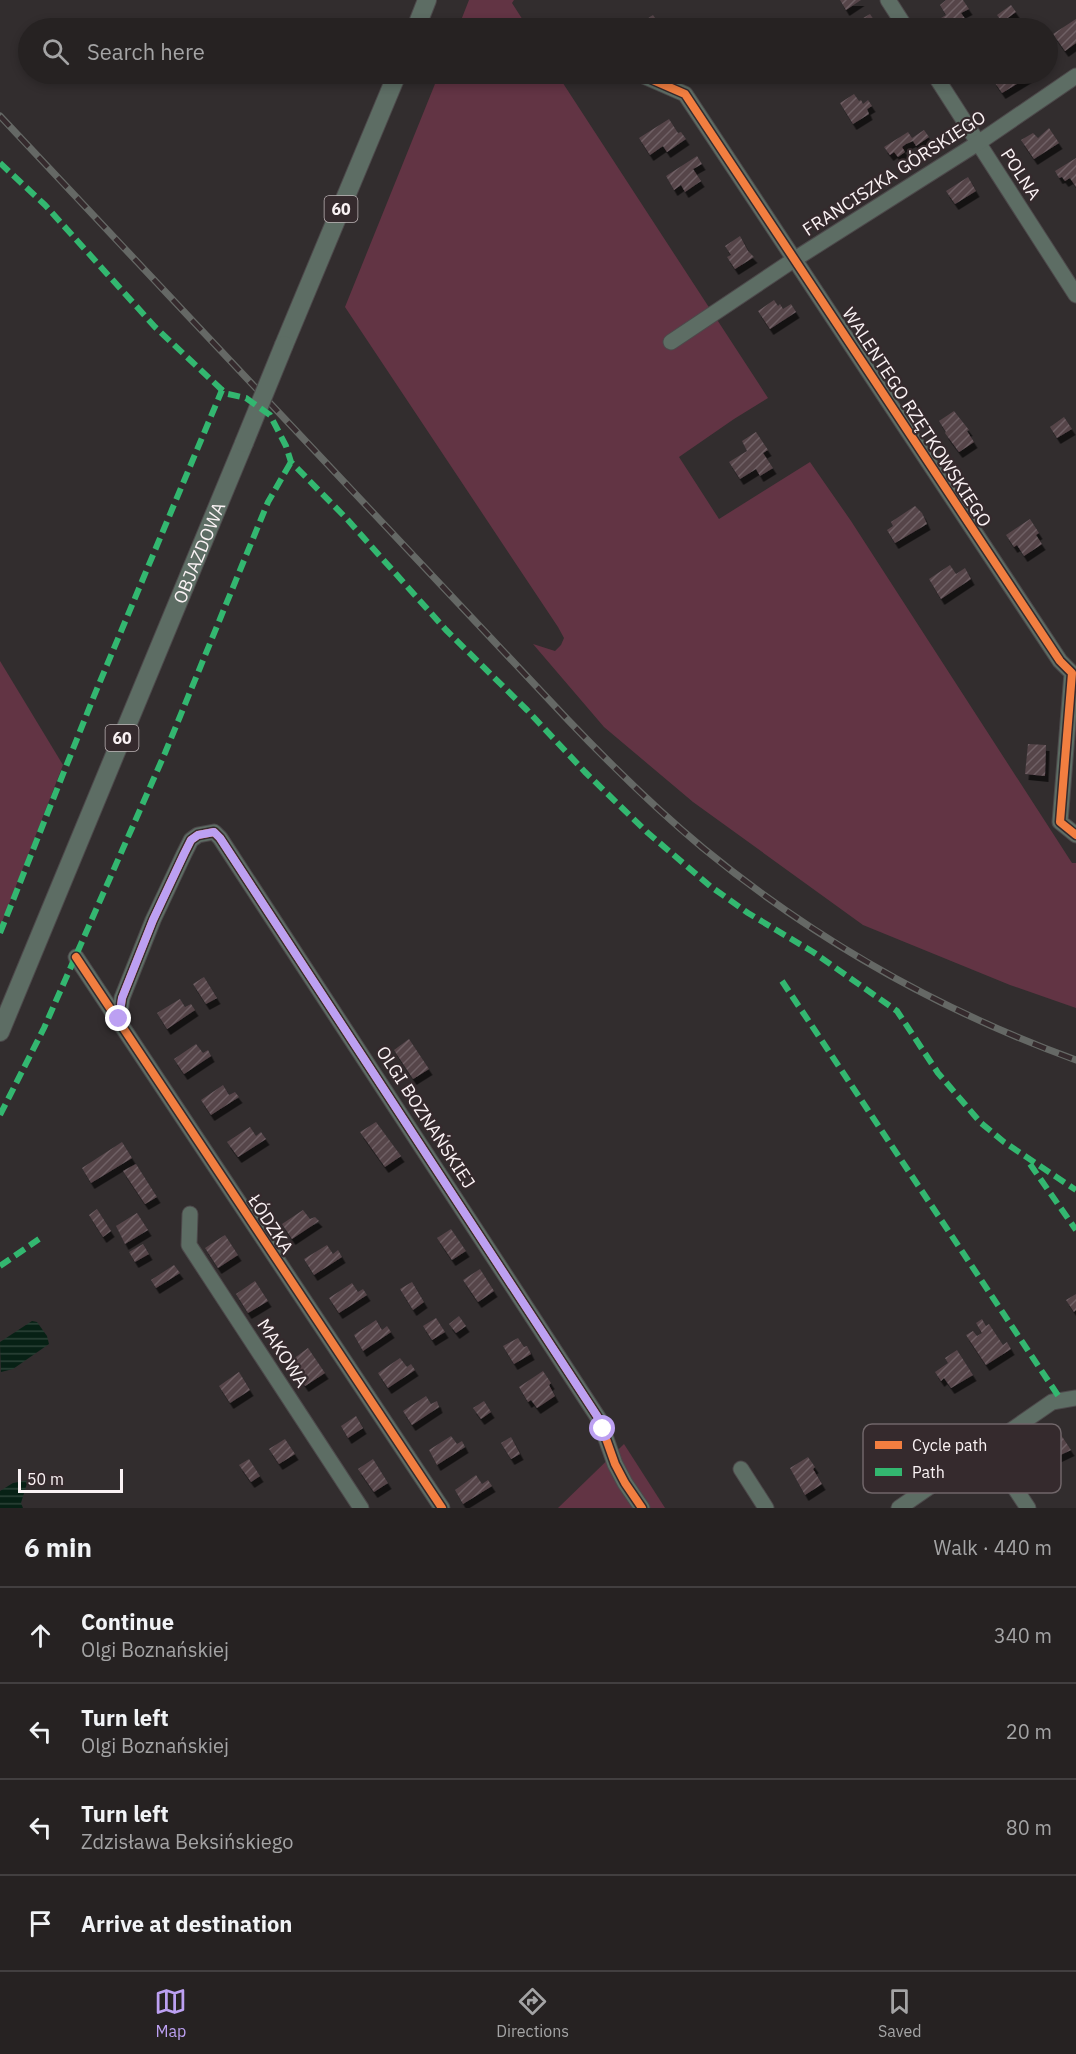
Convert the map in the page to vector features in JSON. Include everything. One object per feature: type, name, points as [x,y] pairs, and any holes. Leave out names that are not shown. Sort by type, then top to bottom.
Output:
[{"type":"main road","points":[[420,18],[428,0]]},
{"type":"main road","name":"OBJAZDOWA","points":[[0,1032],[393,84]]},
{"type":"street","points":[[888,0],[900,18]]},
{"type":"street","name":"FRANCISZKA GÓRSKIEGO","points":[[671,342],[795,259],[978,143],[1076,76]]},
{"type":"street","name":"WALENTEGO RZĘTKOWSKIEGO","points":[[662,84],[685,94],[1060,661],[1072,673],[1060,822],[1076,835]]},
{"type":"street","name":"POLNA","points":[[940,84],[1076,295]]},
{"type":"street","name":"OLGI BOZNAŃSKIEJ","points":[[119,1019],[122,998],[153,920],[191,840],[198,835],[214,832],[599,1419],[615,1464],[642,1508]]},
{"type":"street","name":"ŁÓDZKA","points":[[76,957],[442,1508]]},
{"type":"street","name":"MAKOWA","points":[[190,1214],[189,1245],[361,1508]]},
{"type":"street","points":[[1020,1424],[1052,1402],[1076,1398]]},
{"type":"street","points":[[741,1469],[766,1508]]},
{"type":"street","points":[[899,1508],[920,1493]]},
{"type":"street","points":[[1018,1493],[1028,1508]]},
{"type":"shaded area","points":[[469,0],[514,0],[512,3],[522,18],[462,18]]},
{"type":"shaded area","points":[[435,84],[564,84],[768,398],[679,457],[719,519],[810,462],[851,521],[1072,863],[1076,863],[1076,1008],[1010,985],[863,925],[693,802],[604,727],[533,644],[555,651],[564,638],[345,307]]},
{"type":"shaded area","points":[[0,661],[63,765],[0,927]]},
{"type":"shaded area","points":[[32,1321],[37,1322],[47,1336],[49,1344],[13,1369],[1,1372],[0,1342]]},
{"type":"shaded area","points":[[624,1444],[665,1508],[558,1508]]},
{"type":"shaded area","points":[[28,1480],[21,1503],[23,1508],[0,1508],[0,1491],[13,1483]]},
{"type":"building","points":[[840,0],[861,0],[846,10]]},
{"type":"building","points":[[946,0],[963,0],[969,9],[961,13],[965,18],[941,18],[946,15],[940,5]]},
{"type":"building","points":[[1011,5],[1016,12],[1008,18],[999,18],[997,15]]},
{"type":"building","points":[[1076,19],[1076,43],[1065,51],[1058,41],[1058,31]]},
{"type":"building","points":[[996,84],[1017,84],[1002,93]]},
{"type":"building","points":[[854,94],[863,104],[868,100],[872,106],[867,109],[869,114],[853,124],[840,103]]},
{"type":"building","points":[[669,119],[678,133],[681,132],[686,139],[667,152],[663,146],[650,155],[639,138]]},
{"type":"building","points":[[1049,128],[1059,143],[1034,159],[1021,140],[1033,133],[1038,138]]},
{"type":"building","points":[[924,130],[929,137],[916,146],[913,141],[906,144],[902,147],[905,152],[898,157],[894,152],[890,155],[884,147],[908,132],[912,138]]},
{"type":"building","points":[[697,156],[702,164],[693,169],[701,181],[685,192],[681,185],[674,190],[666,176]]},
{"type":"building","points":[[1076,158],[1076,187],[1070,178],[1065,181],[1062,177],[1059,178],[1055,171]]},
{"type":"building","points":[[968,177],[976,191],[955,204],[946,191]]},
{"type":"building","points":[[740,236],[754,257],[735,269],[727,257],[731,255],[725,246]]},
{"type":"building","points":[[774,300],[783,309],[791,304],[796,312],[770,329],[758,311]]},
{"type":"building","points":[[954,411],[969,430],[967,431],[974,442],[959,452],[939,421]]},
{"type":"building","points":[[1064,417],[1072,429],[1057,438],[1050,427]]},
{"type":"building","points":[[756,432],[768,450],[763,453],[773,468],[760,476],[756,469],[740,479],[729,462],[747,451],[742,441]]},
{"type":"building","points":[[915,506],[922,513],[927,524],[895,543],[887,530],[893,526],[891,522]]},
{"type":"building","points":[[1030,519],[1039,533],[1036,535],[1042,544],[1024,556],[1017,545],[1014,547],[1006,535]]},
{"type":"building","points":[[950,565],[956,574],[965,568],[971,579],[941,599],[929,579]]},
{"type":"building","points":[[1028,744],[1046,745],[1045,776],[1025,774]]},
{"type":"building","points":[[204,977],[217,998],[206,1004],[193,984]]},
{"type":"building","points":[[180,999],[185,1007],[191,1004],[195,1010],[167,1029],[157,1013]]},
{"type":"building","points":[[409,1039],[429,1069],[413,1079],[394,1050]]},
{"type":"building","points":[[196,1044],[203,1053],[208,1050],[211,1056],[184,1074],[174,1059]]},
{"type":"building","points":[[223,1085],[229,1095],[235,1092],[239,1097],[211,1115],[201,1100]]},
{"type":"building","points":[[376,1122],[401,1156],[385,1167],[360,1132]]},
{"type":"building","points":[[250,1127],[256,1136],[261,1132],[266,1139],[238,1157],[227,1142]]},
{"type":"building","points":[[122,1142],[132,1158],[91,1183],[82,1168]]},
{"type":"building","points":[[136,1164],[157,1197],[145,1204],[123,1171]]},
{"type":"building","points":[[97,1209],[111,1231],[103,1237],[89,1215]]},
{"type":"building","points":[[303,1210],[310,1219],[315,1217],[319,1221],[292,1239],[282,1224]]},
{"type":"building","points":[[137,1213],[148,1230],[125,1244],[116,1226]]},
{"type":"building","points":[[451,1229],[466,1251],[452,1260],[437,1238]]},
{"type":"building","points":[[225,1235],[238,1255],[218,1268],[205,1248]]},
{"type":"building","points":[[143,1244],[149,1254],[135,1262],[129,1252]]},
{"type":"building","points":[[327,1245],[333,1254],[338,1250],[342,1257],[314,1275],[304,1259]]},
{"type":"building","points":[[174,1265],[180,1273],[156,1288],[151,1280]]},
{"type":"building","points":[[480,1269],[494,1291],[478,1302],[463,1280]]},
{"type":"building","points":[[255,1281],[268,1301],[248,1313],[236,1294]]},
{"type":"building","points":[[412,1282],[424,1302],[413,1310],[400,1289]]},
{"type":"building","points":[[352,1283],[358,1292],[363,1289],[367,1295],[339,1313],[329,1298]]},
{"type":"building","points":[[1076,1294],[1076,1310],[1074,1312],[1066,1300]]},
{"type":"building","points":[[459,1316],[466,1326],[456,1333],[449,1324]]},
{"type":"building","points":[[436,1318],[445,1332],[432,1340],[423,1326]]},
{"type":"building","points":[[982,1319],[986,1326],[989,1324],[1003,1345],[1007,1342],[1011,1349],[986,1365],[966,1335],[973,1331],[977,1336],[982,1333],[976,1323]]},
{"type":"building","points":[[376,1320],[382,1330],[387,1326],[391,1332],[363,1351],[354,1335]]},
{"type":"building","points":[[518,1338],[524,1347],[527,1346],[531,1354],[514,1364],[503,1346]]},
{"type":"building","points":[[308,1348],[325,1373],[305,1386],[289,1362]]},
{"type":"building","points":[[957,1350],[973,1375],[951,1388],[944,1378],[941,1381],[935,1372],[948,1363],[945,1358]]},
{"type":"building","points":[[400,1358],[407,1367],[411,1364],[415,1370],[388,1388],[378,1373]]},
{"type":"building","points":[[543,1371],[551,1383],[549,1385],[555,1396],[537,1408],[531,1400],[528,1402],[519,1387]]},
{"type":"building","points":[[239,1372],[250,1390],[230,1403],[219,1386]]},
{"type":"building","points":[[426,1396],[431,1404],[437,1401],[439,1407],[412,1425],[403,1411]]},
{"type":"building","points":[[484,1401],[491,1412],[481,1419],[473,1408]]},
{"type":"building","points":[[356,1416],[363,1428],[348,1438],[341,1426]]},
{"type":"building","points":[[1061,1435],[1071,1450],[1061,1455]]},
{"type":"building","points":[[451,1436],[457,1444],[462,1441],[465,1447],[437,1465],[429,1450]]},
{"type":"building","points":[[511,1437],[520,1454],[511,1459],[501,1443]]},
{"type":"building","points":[[285,1439],[295,1454],[279,1464],[269,1449]]},
{"type":"building","points":[[808,1457],[822,1484],[805,1495],[790,1468]]},
{"type":"building","points":[[249,1459],[260,1476],[251,1482],[239,1465]]},
{"type":"building","points":[[373,1459],[388,1483],[374,1492],[358,1469]]},
{"type":"building","points":[[476,1475],[482,1484],[488,1480],[492,1486],[463,1504],[455,1490]]},
{"type":"railway","points":[[0,116],[568,720],[685,833],[789,913],[880,970],[976,1019],[1076,1060]]},
{"type":"marked path","points":[[0,163],[45,205],[155,327],[222,390]]},
{"type":"marked path","points":[[0,933],[94,696],[222,390],[228,394],[246,398],[270,415],[286,446],[291,462],[346,518],[446,630],[648,833],[710,886],[748,913],[813,952],[897,1011],[938,1073],[981,1123],[1004,1142],[1076,1190]]},
{"type":"marked path","points":[[0,1115],[44,1028],[165,753],[268,502],[291,462]]},
{"type":"marked path","points":[[782,981],[1061,1400]]},
{"type":"marked path","points":[[1030,1164],[1076,1230]]},
{"type":"marked path","points":[[0,1266],[39,1239]]},
{"type":"cycle path","points":[[662,84],[685,94],[1060,661],[1072,673],[1060,822],[1076,835]]},
{"type":"cycle path","points":[[119,1019],[122,998],[153,920],[191,840],[198,835],[214,832],[599,1419],[615,1464],[642,1508]]},
{"type":"cycle path","points":[[76,957],[442,1508]]},
{"type":"route","points":[[119,1019],[122,998],[153,920],[191,840],[198,835],[214,832],[599,1419],[603,1429]]}]
